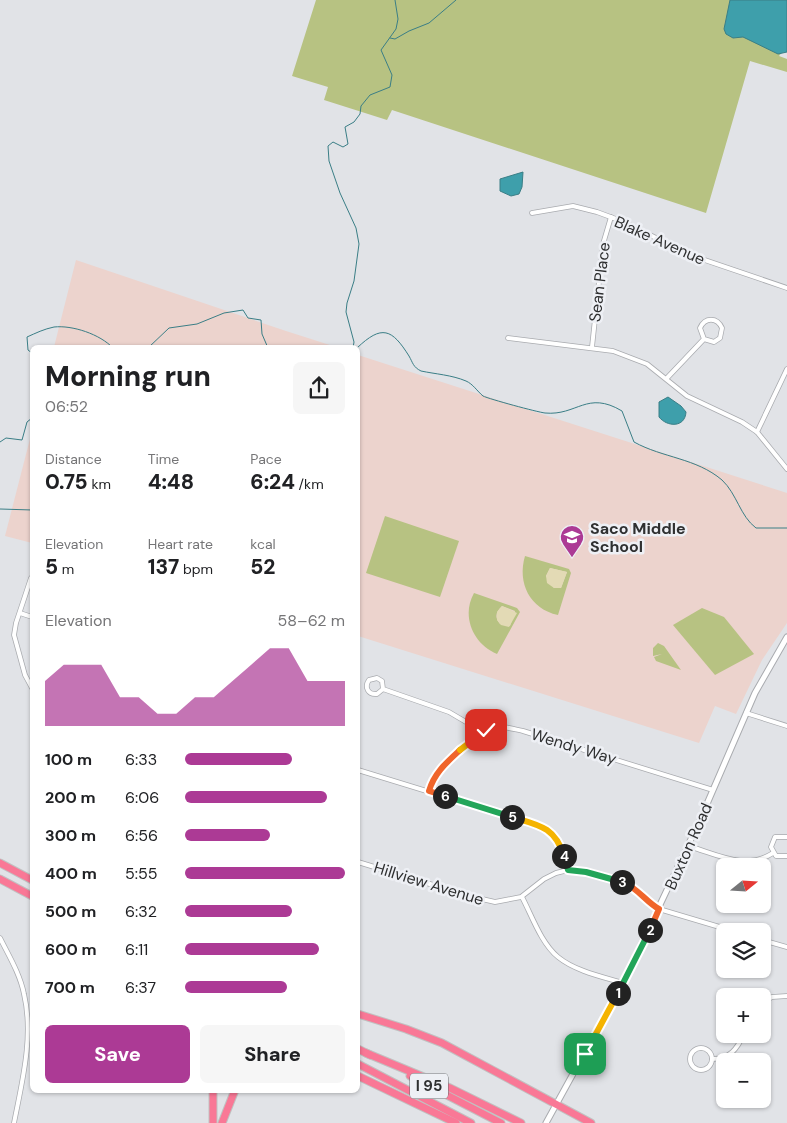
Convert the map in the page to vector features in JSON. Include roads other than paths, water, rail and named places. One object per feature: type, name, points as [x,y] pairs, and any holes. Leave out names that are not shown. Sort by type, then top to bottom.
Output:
[{"type":"highway","points":[[0,863],[30,879]]},
{"type":"highway","points":[[0,879],[30,895]]},
{"type":"highway","points":[[360,1015],[406,1028],[442,1043],[556,1106],[591,1123]]},
{"type":"highway","name":"I 95","points":[[360,1050],[501,1123]]},
{"type":"highway","points":[[366,1053],[450,1088],[521,1123]]},
{"type":"highway","name":"I 95","points":[[360,1065],[471,1123]]},
{"type":"highway","points":[[360,1077],[456,1123]]},
{"type":"highway","points":[[213,1093],[213,1123]]},
{"type":"highway","points":[[222,1123],[234,1093]]},
{"type":"main road","name":"Buxton Road","points":[[556,1106],[624,983],[688,846],[767,668],[787,637]]},
{"type":"main road","points":[[546,1123],[556,1106]]},
{"type":"street","name":"Blake Avenue","points":[[532,213],[573,206],[611,217],[690,255],[787,288]]},
{"type":"street","name":"Sean Place","points":[[592,347],[602,244],[611,217]]},
{"type":"street","points":[[711,319],[718,322],[723,332],[720,338],[714,342],[704,339],[700,332],[704,322],[711,319]]},
{"type":"street","points":[[508,338],[592,347],[632,357],[653,368],[687,396],[742,422],[757,432],[787,469]]},
{"type":"street","points":[[667,378],[704,339]]},
{"type":"street","points":[[757,432],[787,369]]},
{"type":"street","points":[[30,581],[14,635],[30,684]]},
{"type":"street","points":[[20,613],[30,616]]},
{"type":"street","points":[[377,678],[383,683],[383,689],[377,694],[372,694],[368,690],[369,680],[377,678]]},
{"type":"street","points":[[383,689],[449,712],[484,732],[438,772],[429,791]]},
{"type":"street","points":[[746,713],[787,726]]},
{"type":"street","name":"Wendy Way","points":[[484,732],[501,727],[523,731],[712,790]]},
{"type":"street","points":[[360,771],[548,830],[559,843],[568,870],[586,872],[630,885],[648,903],[659,909],[716,926]]},
{"type":"street","points":[[787,836],[778,836],[773,840],[771,847],[774,853],[780,857],[787,856]]},
{"type":"street","points":[[688,846],[746,862],[761,860],[774,853]]},
{"type":"street","name":"Hillview Avenue","points":[[360,863],[488,901],[507,901],[522,897],[548,877],[568,870]]},
{"type":"street","points":[[522,897],[542,936],[557,957],[580,968],[624,983]]},
{"type":"street","points":[[0,938],[16,970],[24,992],[27,1011],[26,1050],[14,1123]]},
{"type":"street","points":[[771,943],[787,947]]},
{"type":"street","points":[[771,998],[787,996]]},
{"type":"street","points":[[712,1059],[722,1058],[732,1053],[738,1043]]},
{"type":"street","points":[[701,1048],[708,1050],[712,1059],[709,1066],[703,1069],[696,1068],[690,1059],[694,1050],[701,1048]]},
{"type":"street","points":[[26,1050],[30,1051]]},
{"type":"water","points":[[730,0],[787,0],[787,52],[778,54],[743,37],[733,38],[726,34],[724,29]]},
{"type":"water","points":[[523,172],[522,187],[519,194],[511,196],[500,191],[500,179]]},
{"type":"water","points":[[668,397],[686,412],[685,417],[679,423],[666,423],[659,417],[659,402]]},
{"type":"waterway","points":[[354,345],[346,312],[354,281],[359,244],[356,228],[340,193],[329,161],[328,146],[333,142],[343,147],[348,144],[345,127],[354,122],[360,114],[361,106],[370,95],[390,87],[392,75],[381,50],[396,29],[398,19],[395,0]]},
{"type":"waterway","points":[[390,38],[395,39],[429,23],[456,0]]},
{"type":"waterway","points":[[151,345],[169,328],[197,324],[224,313],[243,310],[248,318],[261,320],[262,334],[267,345]]},
{"type":"waterway","points":[[30,352],[28,350],[27,337],[54,327],[77,329],[93,335],[109,345]]},
{"type":"waterway","points":[[360,345],[373,335],[380,333],[392,335],[403,347],[415,366],[421,371],[461,379],[471,384],[483,396],[540,412],[556,413],[591,403],[610,405],[622,411],[634,442],[656,452],[701,467],[722,480],[746,517],[756,528],[787,528]]},
{"type":"waterway","points":[[0,442],[6,438],[22,440],[27,422],[30,420]]},
{"type":"waterway","points":[[0,509],[30,510]]},
{"type":"place","name":"Saco Middle School","points":[[572,558]]}]
